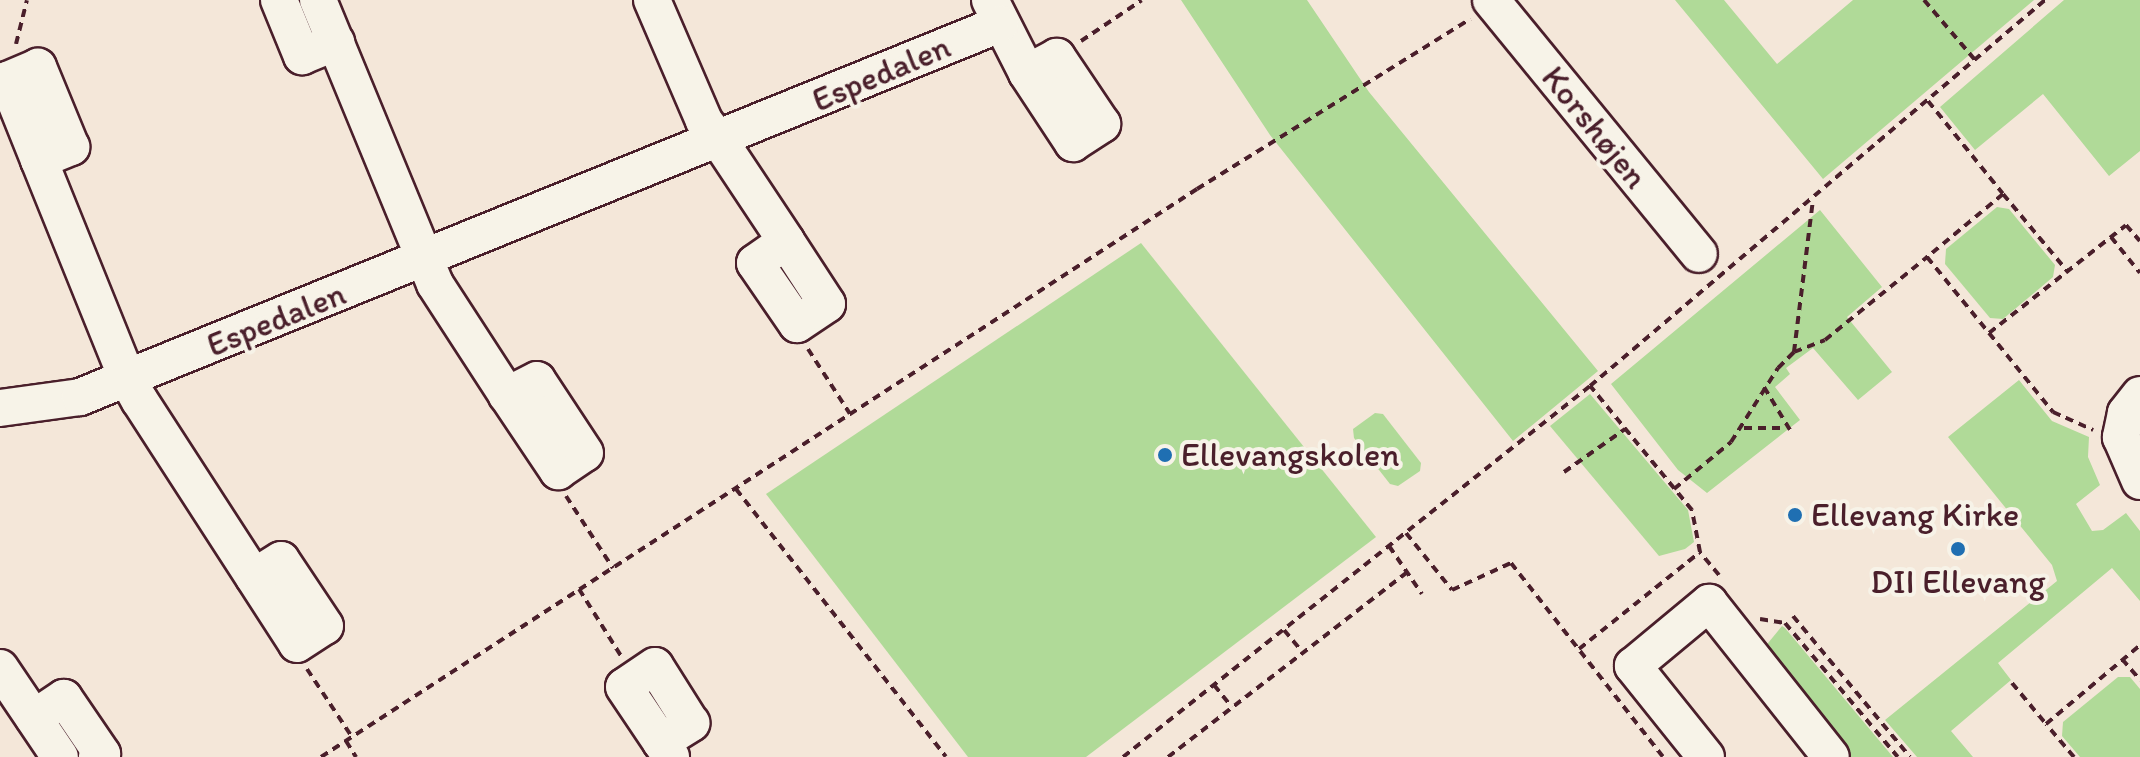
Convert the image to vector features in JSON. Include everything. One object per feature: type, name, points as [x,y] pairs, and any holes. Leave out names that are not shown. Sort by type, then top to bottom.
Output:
[{"type":"street","points":[[279,0],[302,56],[336,42]]},
{"type":"street","points":[[318,0],[424,259],[507,395],[537,380],[585,453],[558,471]]},
{"type":"street","points":[[652,0],[704,121],[827,304],[797,324]]},
{"type":"street","name":"Korshøjen","points":[[1492,2],[1699,254]]},
{"type":"street","name":"Espedalen","points":[[0,408],[80,397],[719,140],[995,12],[1042,65]]},
{"type":"street","points":[[7,80],[127,378],[297,644]]},
{"type":"street","points":[[2140,395],[2126,413],[2121,437],[2140,481]]},
{"type":"street","points":[[1706,757],[1633,666],[1709,603],[1831,757]]},
{"type":"street","points":[[0,668],[60,757]]},
{"type":"street","points":[[636,678],[624,687],[666,750]]},
{"type":"street","points":[[34,718],[64,698],[102,754],[97,757]]},
{"type":"path","points":[[7,80],[27,0]]},
{"type":"path","points":[[1042,65],[1142,0]]},
{"type":"path","points":[[1924,0],[1975,60]]},
{"type":"path","points":[[1123,757],[1590,386],[1813,200],[2045,0]]},
{"type":"path","points":[[321,757],[1492,2]]},
{"type":"path","points":[[1928,101],[2068,272]]},
{"type":"path","points":[[1674,489],[1744,428],[1764,387],[1794,352],[1825,340],[2003,194]]},
{"type":"path","points":[[1794,352],[1813,200]]},
{"type":"path","points":[[1989,333],[2126,225],[2140,241]]},
{"type":"path","points":[[2111,237],[2140,273]]},
{"type":"path","points":[[1927,257],[2053,412],[2121,437]]},
{"type":"path","points":[[797,324],[850,414]]},
{"type":"path","points":[[1590,386],[1692,510],[1700,552],[1728,585]]},
{"type":"path","points":[[1744,428],[1788,429],[1764,387]]},
{"type":"path","points":[[1564,472],[1625,429]]},
{"type":"path","points":[[558,471],[558,484],[613,568]]},
{"type":"path","points":[[736,489],[946,757]]},
{"type":"path","points":[[1406,533],[1452,590],[1511,563],[1663,757]]},
{"type":"path","points":[[1389,546],[1422,594]]},
{"type":"path","points":[[1579,649],[1700,552]]},
{"type":"path","points":[[1168,757],[1407,572]]},
{"type":"path","points":[[579,589],[636,678]]},
{"type":"path","points":[[1793,616],[1910,757]]},
{"type":"path","points":[[1754,618],[1785,623],[1898,757]]},
{"type":"path","points":[[1284,630],[1303,653]]},
{"type":"path","points":[[297,644],[298,655],[352,737]]},
{"type":"path","points":[[2046,724],[2140,645]]},
{"type":"path","points":[[2122,659],[2140,680]]},
{"type":"path","points":[[2012,683],[2074,757]]},
{"type":"path","points":[[1214,685],[1232,707]]},
{"type":"path","points":[[346,741],[356,757]]},
{"type":"green space","points":[[1181,0],[1307,0],[1369,92],[1598,371],[1513,441],[1270,135]]},
{"type":"green space","points":[[1675,0],[1724,0],[1777,64],[1853,0],[2034,0],[1823,179]]},
{"type":"green space","points":[[2064,0],[2140,0],[2140,151],[2109,176],[2043,94],[1975,150],[1940,107]]},
{"type":"green space","points":[[1997,207],[2009,209],[2055,265],[2053,277],[2003,319],[1990,318],[1945,264],[1946,249]]},
{"type":"green space","points":[[1820,210],[1882,287],[1847,317],[1892,372],[1858,400],[1813,348],[1786,368],[1790,374],[1775,387],[1800,420],[1707,493],[1678,470],[1611,384]]},
{"type":"green space","points":[[1141,243],[1376,537],[1086,757],[968,757],[766,494]]},
{"type":"green space","points":[[2019,380],[2052,421],[2089,437],[2088,457],[2100,485],[2076,504],[2092,531],[2103,530],[2126,513],[2140,531],[2140,601],[2112,568],[1998,663],[2011,680],[1951,731],[1973,757],[1917,757],[1885,720],[2057,581],[2052,565],[1948,437]]},
{"type":"green space","points":[[1590,394],[1688,510],[1694,542],[1685,549],[1659,556],[1550,426]]},
{"type":"green space","points":[[1375,413],[1383,414],[1421,463],[1420,471],[1398,486],[1390,484],[1354,438],[1353,429]]},
{"type":"green space","points":[[1782,626],[1893,757],[1841,757],[1759,654]]},
{"type":"green space","points":[[2118,677],[2130,677],[2140,689],[2140,757],[2080,757],[2062,736],[2063,722]]},
{"type":"place","name":"Ellevangskolen","points":[[1165,455]]},
{"type":"place","name":"Ellevang Kirke","points":[[1795,515]]},
{"type":"place","name":"DII Ellevang","points":[[1958,549]]}]
